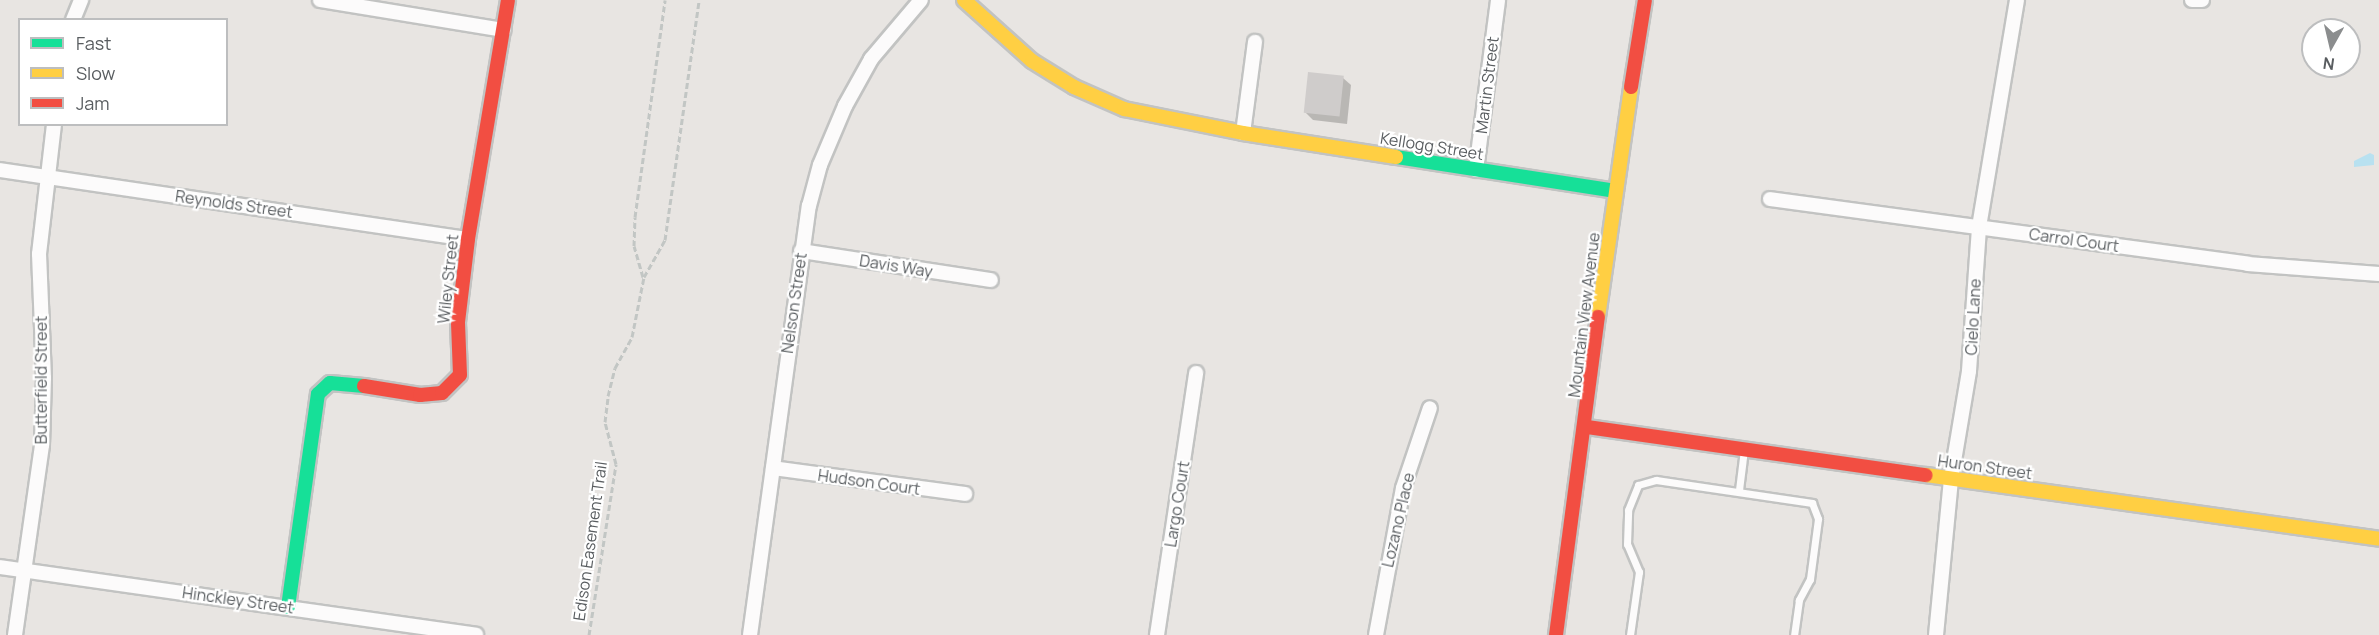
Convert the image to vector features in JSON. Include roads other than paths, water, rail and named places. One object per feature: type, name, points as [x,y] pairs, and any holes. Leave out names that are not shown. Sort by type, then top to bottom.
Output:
[{"type":"street","points":[[74,18],[81,0]]},
{"type":"street","points":[[320,0],[504,30]]},
{"type":"street","name":"Wiley Street","points":[[288,607],[318,394],[330,383],[345,383],[420,395],[442,393],[460,375],[458,322],[468,239],[508,0]]},
{"type":"street","name":"Nelson Street","points":[[750,635],[801,251],[820,165],[842,114],[871,59],[921,0]]},
{"type":"street","name":"Kellogg Street","points":[[964,0],[1032,62],[1074,87],[1124,108],[1243,133],[1616,191]]},
{"type":"street","name":"Martin Street","points":[[1476,170],[1498,0]]},
{"type":"street","name":"Mountain View Avenue","points":[[1556,635],[1587,427],[1616,191],[1646,0]]},
{"type":"street","name":"Cielo Lane","points":[[1936,635],[1951,478],[1970,371],[1979,228],[2017,0]]},
{"type":"street","points":[[2192,0],[2202,0]]},
{"type":"street","points":[[1243,133],[1255,42]]},
{"type":"street","name":"Butterfield Street","points":[[15,635],[42,445],[39,254],[54,126]]},
{"type":"street","name":"Reynolds Street","points":[[0,170],[468,239]]},
{"type":"street","name":"Carrol Court","points":[[1770,199],[2248,264],[2379,274]]},
{"type":"street","name":"Davis Way","points":[[801,251],[991,280]]},
{"type":"street","name":"Largo Court","points":[[1157,635],[1196,372]]},
{"type":"street","name":"Lozano Place","points":[[1376,635],[1403,488],[1430,408]]},
{"type":"street","name":"Huron Street","points":[[1587,427],[2379,539]]},
{"type":"street","name":"Hudson Court","points":[[773,468],[965,494]]},
{"type":"street","name":"Hinckley Street","points":[[0,567],[476,635]]},
{"type":"lane","points":[[1739,490],[1744,449]]},
{"type":"lane","points":[[1630,635],[1639,572],[1627,544],[1626,528],[1632,494],[1645,480],[1805,500],[1817,510],[1810,579],[1799,600],[1794,635]]},
{"type":"water","points":[[2370,153],[2374,155],[2374,165],[2354,167],[2354,161]]}]
